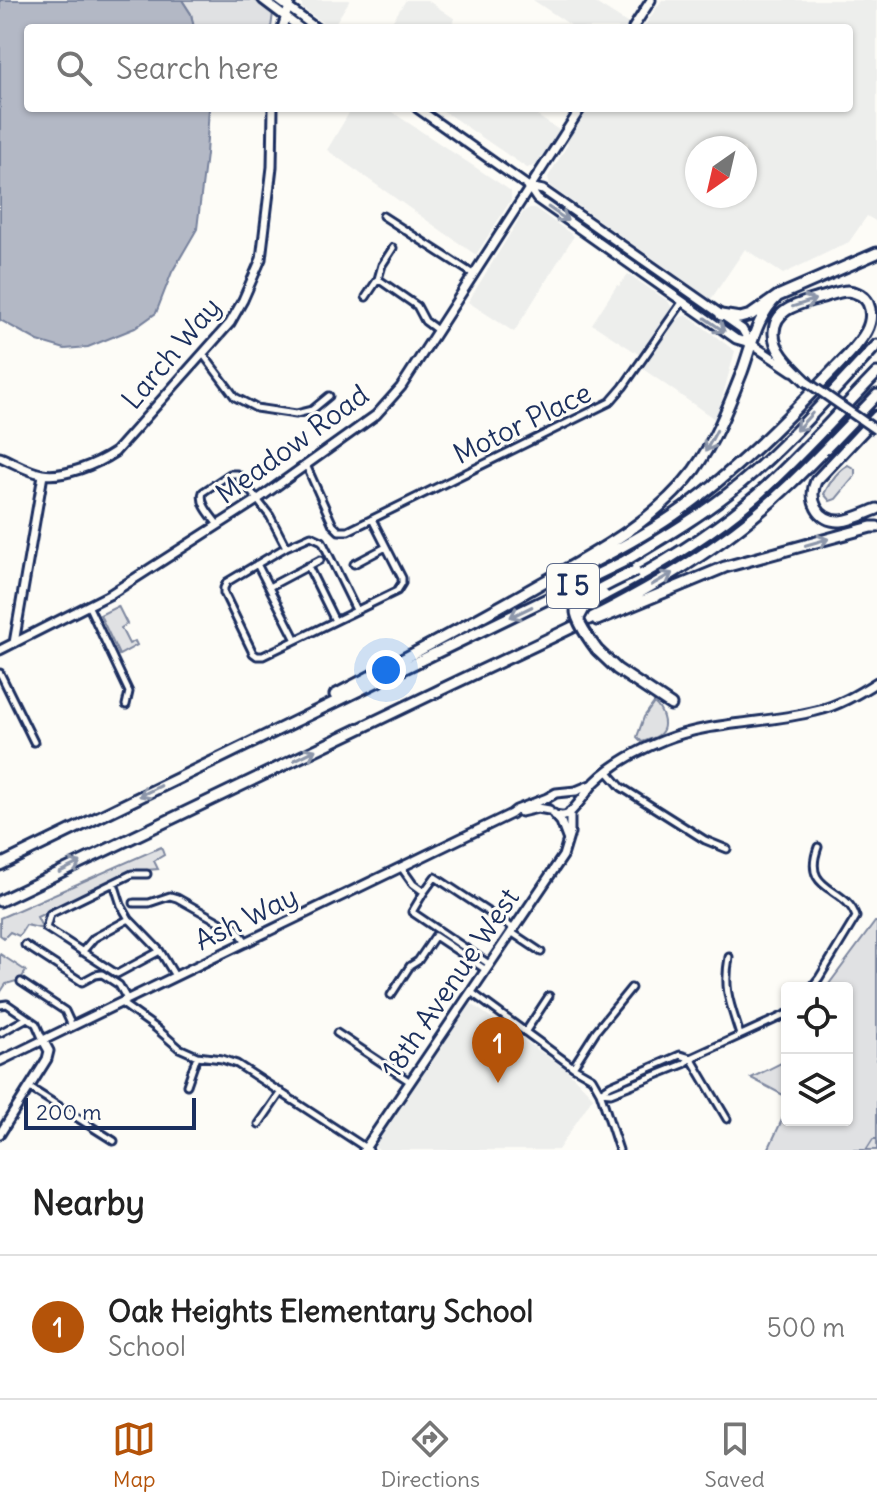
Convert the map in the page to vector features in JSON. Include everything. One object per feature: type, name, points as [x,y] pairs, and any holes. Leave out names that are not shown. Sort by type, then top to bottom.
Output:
[{"type":"highway","points":[[721,315],[740,318],[751,315],[778,296],[877,253]]},
{"type":"highway","points":[[498,608],[620,548],[672,517],[724,477],[784,421],[866,334],[872,325],[872,314],[869,304],[860,295],[850,291],[839,292],[793,306],[779,317],[774,333],[779,350],[807,382]]},
{"type":"highway","points":[[220,757],[498,608],[622,536],[647,517],[679,489],[698,464],[718,429],[743,370],[755,330],[778,296]]},
{"type":"highway","name":"I 5","points":[[0,865],[623,562],[675,531],[739,485],[790,437],[877,345]]},
{"type":"highway","points":[[671,705],[617,669],[597,650],[576,610],[580,601],[670,552],[745,498],[786,460],[877,364]]},
{"type":"highway","points":[[581,623],[582,609],[590,602],[667,560],[757,495],[877,373]]},
{"type":"highway","name":"I 5","points":[[0,901],[543,641],[661,580],[725,539],[791,484],[877,395]]},
{"type":"highway","points":[[877,416],[816,481],[812,494],[817,509],[829,519],[841,521],[877,509]]},
{"type":"highway","points":[[543,641],[725,567],[875,525]]},
{"type":"street","points":[[263,0],[295,24]]},
{"type":"street","points":[[278,0],[290,4],[312,24]]},
{"type":"street","points":[[636,24],[651,0]]},
{"type":"street","points":[[283,24],[290,4]]},
{"type":"street","name":"Larch Way","points":[[43,475],[73,471],[98,463],[115,452],[230,323],[261,259],[272,167],[273,112]]},
{"type":"street","points":[[423,112],[529,187],[537,199],[736,339],[750,343],[877,431]]},
{"type":"street","name":"Meadow Road","points":[[0,650],[109,595],[257,500],[384,408],[401,387],[578,112]]},
{"type":"street","points":[[529,187],[543,190],[742,329],[750,343]]},
{"type":"street","points":[[383,216],[473,274]]},
{"type":"street","points":[[366,297],[393,248]]},
{"type":"street","points":[[378,279],[417,306],[425,321],[437,330]]},
{"type":"street","name":"Motor Place","points":[[306,464],[333,525],[339,531],[348,531],[610,402],[683,301]]},
{"type":"street","points":[[203,354],[235,397],[256,408],[296,414],[312,410],[329,396]]},
{"type":"street","points":[[0,457],[43,475],[14,643]]},
{"type":"street","points":[[218,525],[202,502],[203,492],[230,474],[235,474],[240,476],[270,516],[286,547]]},
{"type":"street","points":[[356,610],[322,541],[311,536],[286,547],[225,585],[224,593],[253,653],[263,656],[397,591],[402,578],[372,519]]},
{"type":"street","points":[[354,564],[386,547]]},
{"type":"street","points":[[269,587],[320,560]]},
{"type":"street","points":[[257,564],[296,640]]},
{"type":"street","points":[[308,566],[335,621]]},
{"type":"street","points":[[88,605],[129,692],[126,705]]},
{"type":"street","points":[[0,673],[34,742]]},
{"type":"street","points":[[552,812],[563,816],[607,771],[675,736],[819,711],[877,682]]},
{"type":"street","points":[[607,771],[621,787],[705,840],[727,849]]},
{"type":"street","points":[[568,840],[548,802],[553,795],[593,784]]},
{"type":"street","points":[[563,792],[572,799],[571,810]]},
{"type":"street","name":"Ash Way","points":[[0,1061],[516,810],[553,795]]},
{"type":"street","name":"Ash Way","points":[[511,814],[538,808],[552,812]]},
{"type":"street","name":"18th Avenue West","points":[[366,1149],[563,856],[571,810]]},
{"type":"street","points":[[816,982],[856,917],[850,905],[815,874],[813,865],[818,847]]},
{"type":"street","points":[[401,867],[413,884],[424,892]]},
{"type":"street","points":[[147,874],[132,874],[50,914],[46,928],[117,974],[160,951]]},
{"type":"street","points":[[488,967],[412,912],[435,877],[541,952]]},
{"type":"street","points":[[114,883],[129,919],[160,951],[175,976]]},
{"type":"street","points":[[134,903],[149,903],[170,896],[177,898],[236,928],[247,943]]},
{"type":"street","points":[[82,952],[94,938],[129,919]]},
{"type":"street","points":[[391,995],[435,936],[488,967]]},
{"type":"street","points":[[25,945],[82,982],[102,974],[119,985],[123,1001],[179,1048],[197,1056],[237,1064],[366,1149]]},
{"type":"street","points":[[729,957],[725,978],[740,1035]]},
{"type":"street","points":[[21,982],[65,1011],[72,1026]]},
{"type":"street","points":[[573,1067],[596,1031],[631,988]]},
{"type":"street","points":[[471,992],[592,1078],[600,1092],[619,1150]]},
{"type":"street","points":[[526,1031],[549,996]]},
{"type":"street","points":[[0,1005],[7,1004],[36,1024],[49,1051],[30,1088],[0,1134]]},
{"type":"street","points":[[600,1092],[611,1093],[684,1064],[781,1017]]},
{"type":"street","points":[[0,1033],[28,1018]]},
{"type":"street","points":[[337,1033],[409,1081]]},
{"type":"street","points":[[187,1085],[197,1056]]},
{"type":"street","points":[[691,1058],[727,1119]]},
{"type":"street","points":[[30,1088],[114,1141]]},
{"type":"street","points":[[259,1124],[281,1092]]},
{"type":"shaded area","points":[[0,0],[182,0],[193,24],[24,24],[24,112],[209,112],[197,229],[172,272],[156,313],[135,328],[88,347],[65,349],[38,341],[0,320]]},
{"type":"shaded area","points":[[182,0],[255,0],[273,13],[272,24],[193,24]]},
{"type":"shaded area","points":[[302,0],[350,0],[335,24],[324,24],[302,8]]},
{"type":"shaded area","points":[[406,0],[427,0],[455,19],[452,24],[391,24]]},
{"type":"shaded area","points":[[533,0],[594,0],[629,24],[569,24]]},
{"type":"shaded area","points":[[662,0],[877,0],[877,222],[867,216],[849,242],[783,274],[745,249],[711,299],[550,186],[548,177],[568,144],[555,136],[536,165],[527,168],[445,112],[531,112],[559,130],[571,112],[853,112],[853,24],[646,24]]},
{"type":"shaded area","points":[[350,112],[392,112],[511,191],[511,200],[476,255],[327,150]]},
{"type":"shaded area","points":[[535,208],[574,236],[514,332],[468,302],[524,211]]},
{"type":"shaded area","points":[[628,274],[671,306],[640,355],[592,324],[617,285]]},
{"type":"shaded area","points":[[687,315],[735,351],[716,420],[643,369],[676,319]]},
{"type":"shaded area","points":[[848,465],[855,469],[855,476],[836,499],[830,501],[824,494],[837,474]]},
{"type":"shaded area","points":[[118,606],[127,624],[121,628],[129,644],[135,641],[137,645],[119,655],[100,615]]},
{"type":"shaded area","points":[[654,703],[663,717],[663,730],[656,737],[642,742],[637,737],[644,717]]},
{"type":"shaded area","points":[[161,847],[164,855],[154,861],[158,869],[133,871],[37,917],[43,929],[26,925],[19,936],[10,932],[4,938],[0,935],[0,918]]},
{"type":"shaded area","points":[[877,922],[877,1150],[768,1150],[781,1122],[781,1126],[853,1126],[853,982],[830,982]]},
{"type":"shaded area","points":[[0,954],[26,971],[19,982],[6,984],[0,993]]},
{"type":"shaded area","points":[[470,1003],[567,1070],[593,1097],[558,1150],[380,1150],[374,1147]]},
{"type":"shaded area","points":[[781,1063],[781,1094],[751,1078]]},
{"type":"waterway","points":[[866,1150],[873,1139],[877,1139]]},
{"type":"place","name":"Oak Heights Elementary School","points":[[498,1083]]}]
